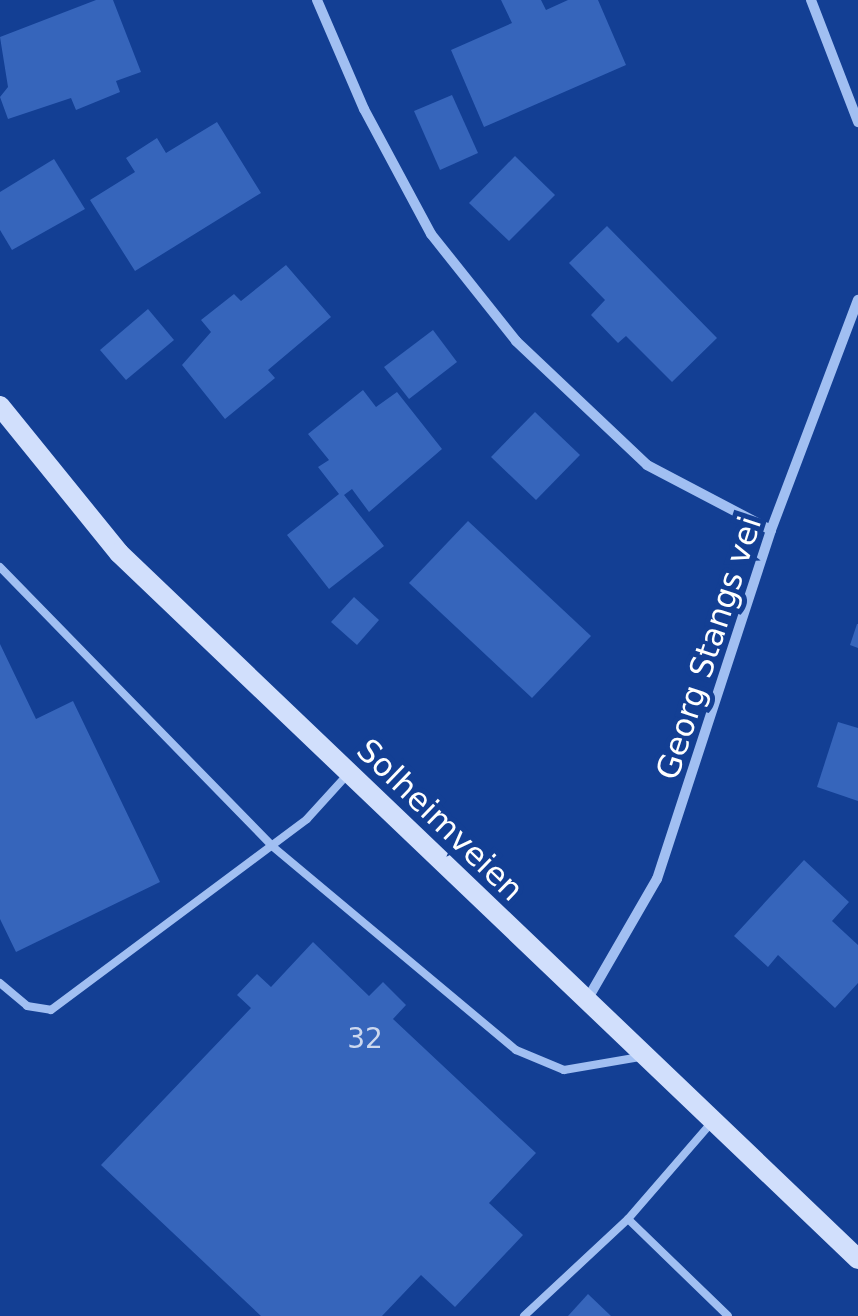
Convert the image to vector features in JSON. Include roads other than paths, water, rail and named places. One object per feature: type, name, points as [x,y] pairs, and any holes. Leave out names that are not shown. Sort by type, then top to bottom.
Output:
[{"type":"main road","name":"Solheimveien","points":[[0,406],[119,553],[858,1260]]},
{"type":"street","points":[[316,0],[364,109],[430,234],[516,341],[648,466],[771,530]]},
{"type":"street","points":[[811,0],[858,122]]},
{"type":"street","name":"Georg Stangs vei","points":[[586,1001],[657,879],[771,530],[858,300]]},
{"type":"lane","points":[[0,568],[272,846],[516,1050],[564,1070],[644,1056]]},
{"type":"lane","points":[[0,984],[27,1006],[51,1010],[272,846],[348,774]]},
{"type":"lane","points":[[524,1316],[628,1219],[713,1122]]},
{"type":"lane","points":[[628,1219],[728,1316]]}]
